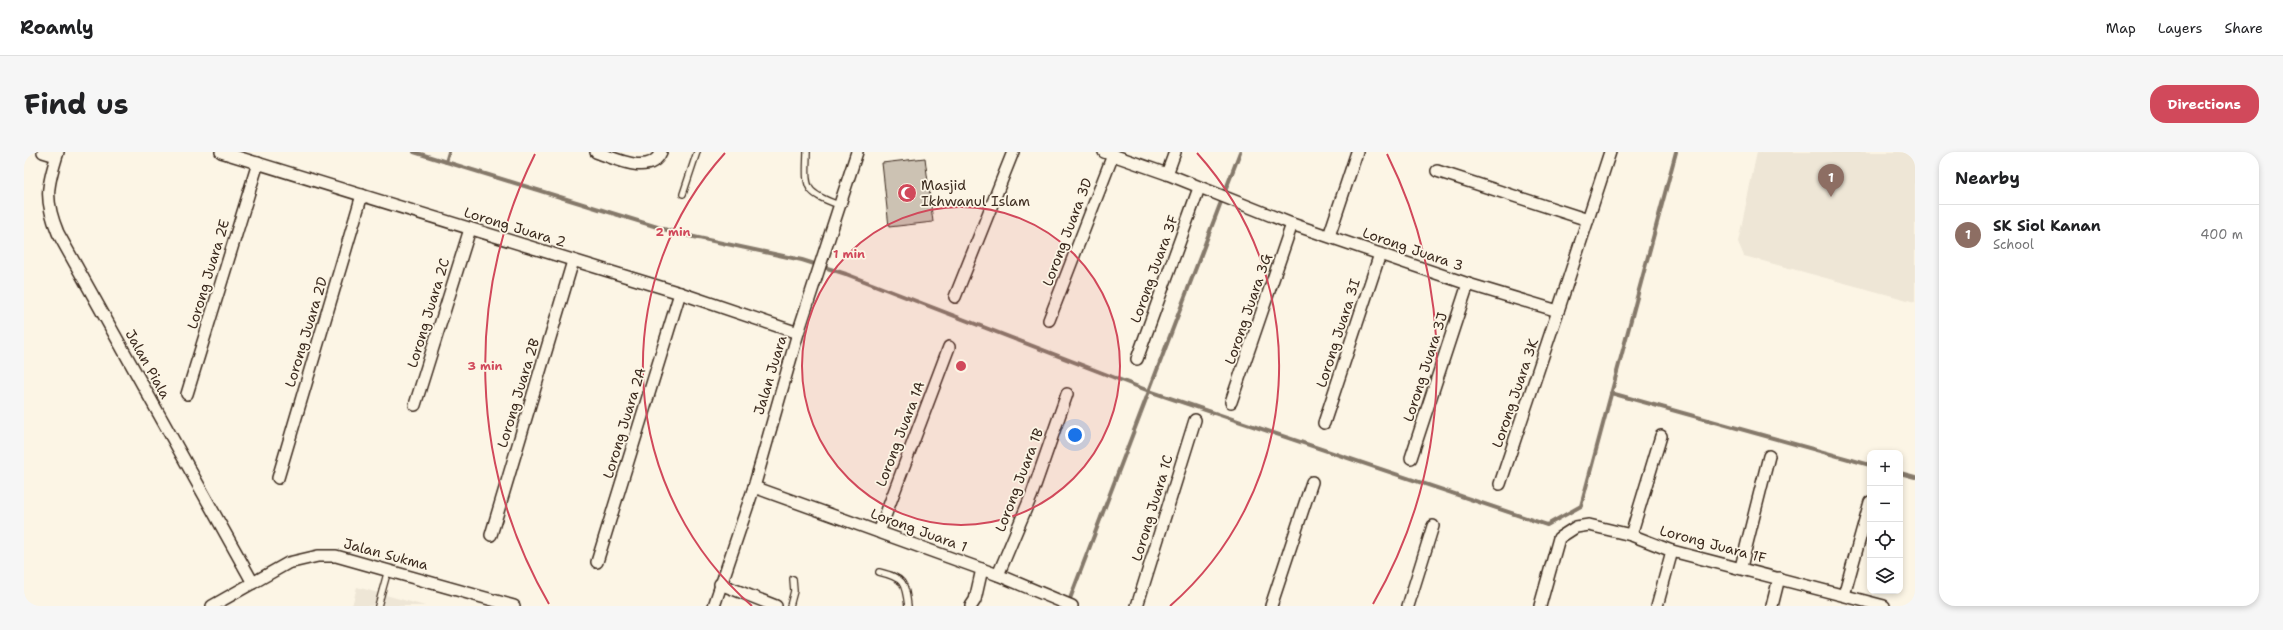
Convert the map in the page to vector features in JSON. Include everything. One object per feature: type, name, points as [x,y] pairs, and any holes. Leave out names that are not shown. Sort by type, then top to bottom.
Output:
[{"type":"street","points":[[43,152],[57,154]]},
{"type":"street","name":"Lorong Juara 2","points":[[221,152],[680,293],[798,333]]},
{"type":"street","points":[[596,152],[639,165],[652,163],[661,152]]},
{"type":"street","name":"Jalan Juara","points":[[714,606],[720,584],[754,487],[798,333],[857,152]]},
{"type":"street","points":[[955,297],[1013,152]]},
{"type":"street","points":[[1167,174],[1175,152]]},
{"type":"street","points":[[1329,236],[1357,152]]},
{"type":"street","points":[[1558,311],[1610,152]]},
{"type":"street","name":"Jalan Piala","points":[[57,154],[48,184],[49,203],[58,233],[253,583]]},
{"type":"street","name":"Lorong Juara 3","points":[[1109,154],[1167,174],[1292,224],[1468,284],[1558,311]]},
{"type":"street","name":"Lorong Juara 3D","points":[[1048,320],[1109,154]]},
{"type":"street","name":"Lorong Juara 2E","points":[[187,394],[258,163]]},
{"type":"street","points":[[1437,171],[1588,220]]},
{"type":"street","name":"Lorong Juara 3F","points":[[1137,359],[1199,188]]},
{"type":"street","name":"Lorong Juara 2D","points":[[278,478],[362,195]]},
{"type":"street","name":"Lorong Juara 3G","points":[[1231,402],[1292,224]]},
{"type":"street","name":"Lorong Juara 2C","points":[[415,405],[470,229]]},
{"type":"street","name":"Lorong Juara 3I","points":[[1324,422],[1380,254]]},
{"type":"street","name":"Lorong Juara 2B","points":[[491,535],[574,261]]},
{"type":"street","name":"Lorong Juara 3J","points":[[1411,458],[1468,284]]},
{"type":"street","name":"Lorong Juara 2A","points":[[597,562],[680,293]]},
{"type":"street","name":"Lorong Juara 3K","points":[[1500,484],[1558,311]]},
{"type":"street","name":"Lorong Juara 1A","points":[[880,532],[949,347]]},
{"type":"street","name":"Lorong Juara 1B","points":[[998,575],[1032,494],[1067,394]]},
{"type":"street","name":"Lorong Juara 1C","points":[[1137,606],[1195,420]]},
{"type":"street","points":[[1631,535],[1660,436]]},
{"type":"street","points":[[1741,567],[1769,456]]},
{"type":"street","points":[[1271,606],[1312,482]]},
{"type":"street","name":"Lorong Juara 1","points":[[754,487],[982,569],[1072,606]]},
{"type":"street","points":[[1844,595],[1867,513]]},
{"type":"street","name":"Lorong Juara 1F","points":[[1540,606],[1554,550],[1559,538],[1566,532],[1589,525],[1631,535],[1672,551],[1741,567],[1884,606]]},
{"type":"street","points":[[1408,606],[1433,526]]},
{"type":"street","points":[[1657,606],[1672,551]]},
{"type":"street","name":"Jalan Sukma","points":[[212,606],[288,563],[318,556],[344,557],[514,606]]},
{"type":"street","points":[[974,604],[982,569]]},
{"type":"street","points":[[1772,606],[1779,578]]},
{"type":"street","points":[[720,584],[776,606]]},
{"type":"lane","points":[[683,194],[697,152]]},
{"type":"lane","points":[[807,152],[806,182],[817,197],[839,204]]},
{"type":"lane","points":[[378,606],[388,569]]},
{"type":"lane","points":[[879,572],[897,576],[906,586],[908,606]]},
{"type":"lane","points":[[790,606],[794,591],[793,579]]},
{"type":"shaded area","points":[[1757,152],[1915,152],[1915,302],[1744,256],[1738,242]]},
{"type":"shaded area","points":[[357,587],[425,606],[352,606]]},
{"type":"building","name":"Masjid Ikhwanul Islam","points":[[925,158],[933,222],[889,227],[882,163]]},
{"type":"waterway","points":[[414,152],[680,234],[802,260],[846,274],[1149,391],[1547,525],[1581,506],[1676,152]]},
{"type":"waterway","points":[[446,162],[449,152]]},
{"type":"waterway","points":[[1068,604],[1240,152]]},
{"type":"waterway","points":[[1611,393],[1867,464]]},
{"type":"waterway","points":[[1903,474],[1915,477]]},
{"type":"place","name":"Masjid Ikhwanul Islam","points":[[907,193]]},
{"type":"place","name":"SK Siol Kanan","points":[[1831,197]]}]
